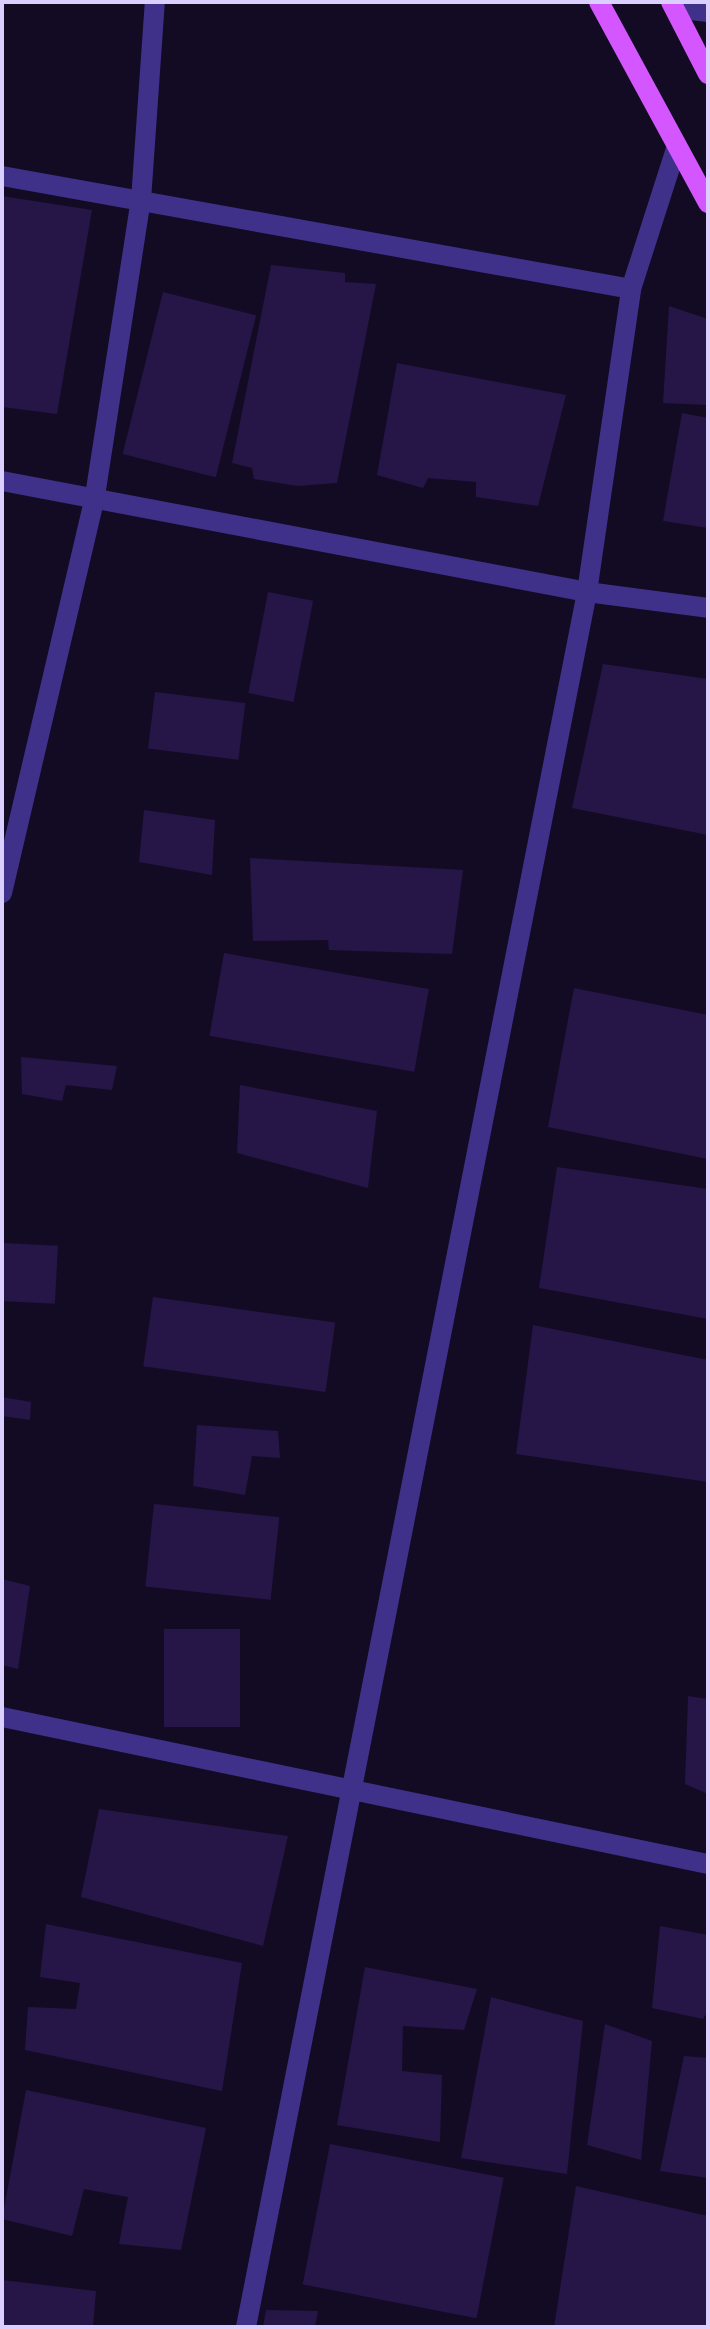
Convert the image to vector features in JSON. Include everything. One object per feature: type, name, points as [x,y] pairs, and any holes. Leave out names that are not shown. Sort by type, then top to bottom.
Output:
[{"type":"main road","points":[[599,2],[708,203]]},
{"type":"main road","points":[[673,5],[708,74]]},
{"type":"street","points":[[2,893],[95,496],[141,200],[155,2]]},
{"type":"street","points":[[673,5],[708,12]]},
{"type":"street","points":[[246,2327],[354,1794],[587,592],[631,289],[676,149]]},
{"type":"street","points":[[2,176],[631,289]]},
{"type":"street","points":[[2,481],[95,496],[587,592],[708,608]]},
{"type":"street","points":[[2,1717],[354,1794],[708,1864]]},
{"type":"building","points":[[2,196],[92,210],[57,414],[2,407]]},
{"type":"building","points":[[271,265],[345,273],[345,282],[376,284],[337,483],[298,486],[254,479],[252,468],[232,463]]},
{"type":"building","points":[[163,292],[256,315],[216,477],[123,454]]},
{"type":"building","points":[[669,306],[708,319],[708,405],[663,403]]},
{"type":"building","points":[[397,363],[566,395],[538,506],[476,497],[476,482],[428,478],[423,488],[377,475]]},
{"type":"building","points":[[682,413],[708,418],[708,528],[663,521]]},
{"type":"building","points":[[268,592],[313,601],[294,702],[248,693]]},
{"type":"building","points":[[603,664],[708,679],[708,835],[572,808]]},
{"type":"building","points":[[155,692],[245,703],[238,760],[148,749]]},
{"type":"building","points":[[144,810],[215,820],[212,875],[139,862]]},
{"type":"building","points":[[250,858],[463,870],[452,954],[329,950],[328,940],[253,941]]},
{"type":"building","points":[[224,953],[429,989],[414,1072],[209,1036]]},
{"type":"building","points":[[574,988],[708,1015],[708,1159],[548,1127]]},
{"type":"building","points":[[21,1057],[117,1066],[112,1090],[66,1085],[62,1101],[22,1094]]},
{"type":"building","points":[[240,1085],[377,1111],[368,1188],[237,1153]]},
{"type":"building","points":[[557,1167],[708,1189],[708,1319],[539,1288]]},
{"type":"building","points":[[4,1243],[58,1246],[55,1304],[2,1301]]},
{"type":"building","points":[[153,1297],[335,1323],[325,1392],[143,1366]]},
{"type":"building","points":[[533,1325],[708,1360],[708,1482],[516,1454]]},
{"type":"building","points":[[2,1397],[31,1402],[30,1420],[2,1416]]},
{"type":"building","points":[[197,1425],[278,1431],[280,1458],[252,1456],[245,1495],[193,1486]]},
{"type":"building","points":[[154,1504],[279,1517],[271,1600],[145,1587]]},
{"type":"building","points":[[2,1579],[30,1586],[18,1669],[2,1665]]},
{"type":"building","points":[[164,1629],[240,1629],[240,1727],[164,1727]]},
{"type":"building","points":[[688,1696],[708,1699],[708,1794],[685,1784]]},
{"type":"building","points":[[99,1809],[288,1836],[263,1946],[81,1897]]},
{"type":"building","points":[[46,1924],[242,1963],[222,2091],[25,2050],[28,2007],[76,2009],[80,1983],[40,1977]]},
{"type":"building","points":[[660,1926],[708,1935],[708,2011],[703,2019],[652,2008]]},
{"type":"building","points":[[365,1967],[477,1989],[464,2030],[403,2026],[402,2071],[442,2075],[440,2142],[337,2125]]},
{"type":"building","points":[[491,1997],[583,2021],[567,2174],[461,2158]]},
{"type":"building","points":[[605,2024],[652,2041],[641,2160],[587,2145]]},
{"type":"building","points":[[684,2056],[708,2058],[708,2178],[660,2171]]},
{"type":"building","points":[[26,2090],[206,2128],[181,2250],[119,2244],[128,2197],[84,2189],[72,2236],[2,2219]]},
{"type":"building","points":[[330,2144],[504,2178],[476,2318],[303,2284]]},
{"type":"building","points":[[576,2186],[708,2216],[708,2327],[554,2327]]},
{"type":"building","points":[[2,2280],[96,2291],[93,2327],[2,2327]]},
{"type":"building","points":[[266,2310],[318,2311],[315,2327],[263,2327]]}]
